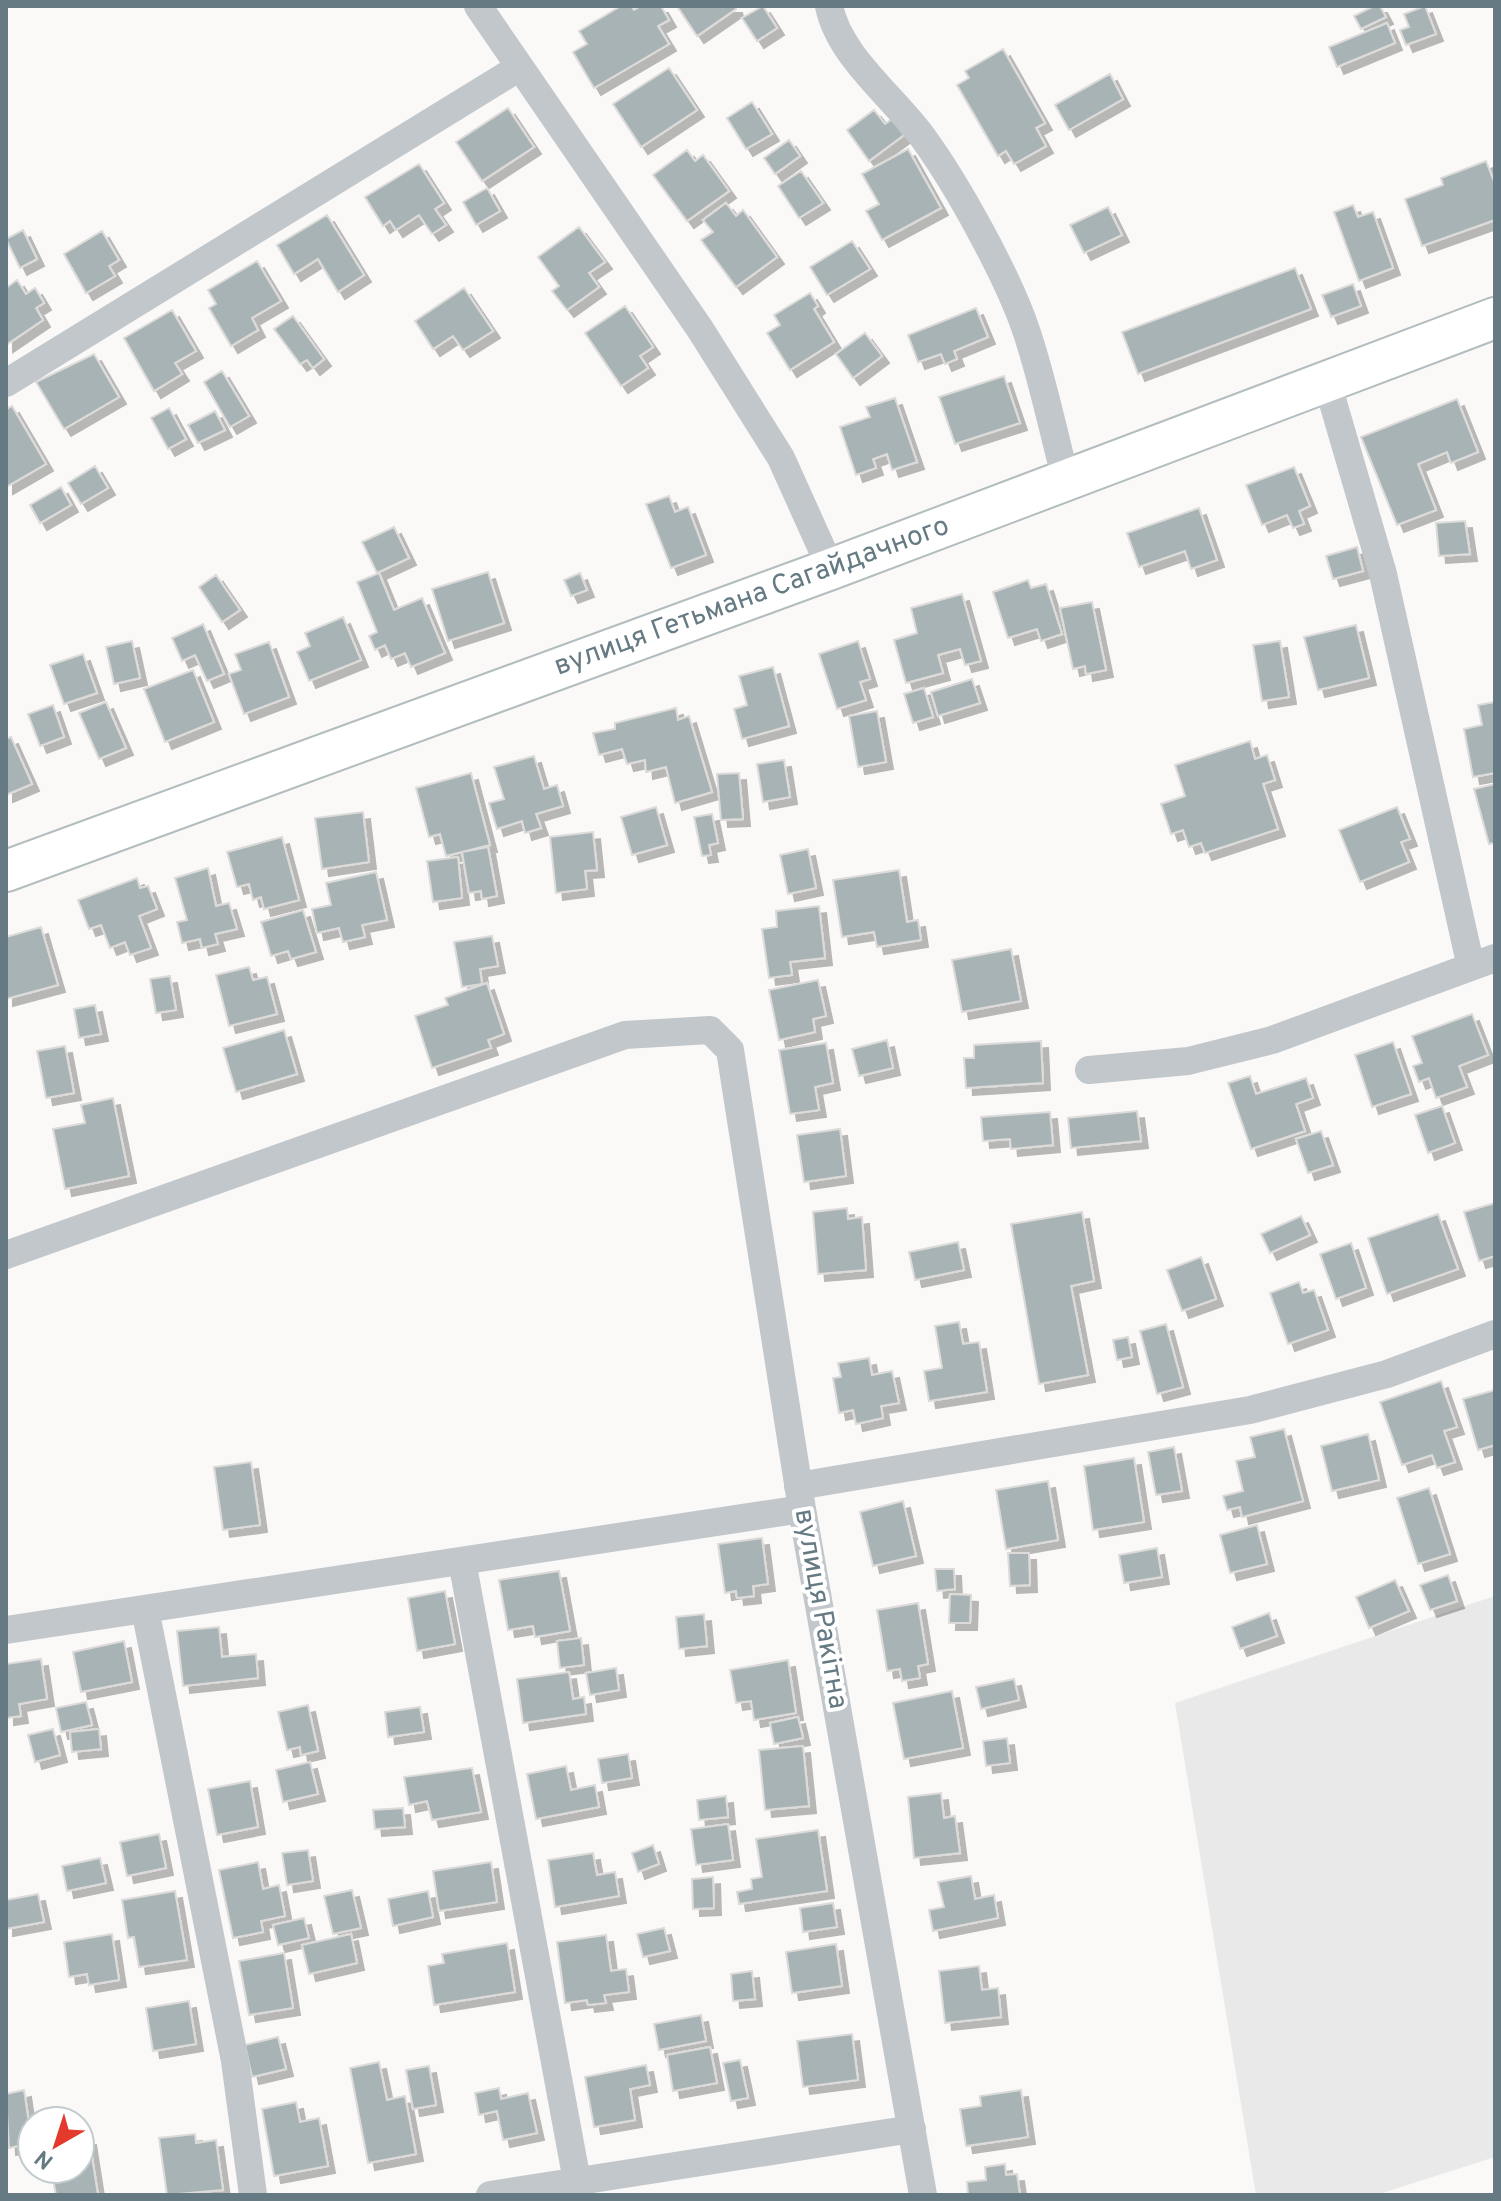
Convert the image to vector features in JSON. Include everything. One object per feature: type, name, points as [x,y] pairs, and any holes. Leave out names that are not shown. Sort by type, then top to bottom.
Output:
[{"type":"main road","name":"вулиця Гетьмана Сагайдачного","points":[[7,867],[831,569],[1495,318]]},
{"type":"street","points":[[478,6],[700,329],[773,445],[831,569]]},
{"type":"street","points":[[829,6],[831,20],[876,86],[923,138],[984,240],[1027,330],[1066,480]]},
{"type":"street","points":[[6,383],[520,67]]},
{"type":"street","points":[[1089,1070],[1188,1061],[1272,1040],[1483,962],[1383,574],[1327,382]]},
{"type":"street","name":"вулиця Ракітна","points":[[6,1255],[625,1035],[710,1030],[730,1050],[800,1498],[923,2195]]},
{"type":"street","points":[[6,1630],[462,1561],[1250,1410],[1387,1374],[1495,1334]]},
{"type":"street","points":[[462,1561],[577,2181]]},
{"type":"street","points":[[145,1609],[235,2061],[253,2195]]},
{"type":"street","points":[[490,2195],[912,2129]]},
{"type":"shaded area","points":[[1495,1596],[1495,2157],[1376,2195],[1256,2195],[1175,1703]]},
{"type":"building","points":[[621,6],[631,6],[634,10],[641,6],[661,6],[669,20],[658,26],[669,44],[594,88],[573,52],[587,44],[579,31]]},
{"type":"building","points":[[677,6],[735,6],[736,9],[697,36]]},
{"type":"building","points":[[763,6],[777,28],[757,41],[742,18]]},
{"type":"building","points":[[1380,6],[1386,17],[1361,29],[1354,16]]},
{"type":"building","points":[[1425,6],[1436,34],[1406,45],[1400,30],[1409,27],[1404,14]]},
{"type":"building","points":[[1387,23],[1395,43],[1337,67],[1329,47]]},
{"type":"building","points":[[1003,49],[1045,123],[1036,128],[1046,146],[1014,164],[1006,151],[998,156],[957,85],[969,78],[965,71]]},
{"type":"building","points":[[669,68],[697,110],[641,147],[613,104]]},
{"type":"building","points":[[1110,74],[1123,99],[1069,130],[1055,105]]},
{"type":"building","points":[[752,102],[772,134],[746,149],[727,118]]},
{"type":"building","points":[[508,108],[534,147],[482,181],[456,142]]},
{"type":"building","points":[[874,110],[885,124],[892,119],[904,135],[869,161],[847,130]]},
{"type":"building","points":[[789,140],[800,156],[775,174],[764,158]]},
{"type":"building","points":[[908,149],[941,208],[882,240],[866,211],[879,204],[862,174]]},
{"type":"building","points":[[687,150],[695,161],[703,155],[729,191],[687,221],[653,175]]},
{"type":"building","points":[[1486,161],[1495,184],[1495,220],[1422,246],[1405,199],[1443,185],[1441,178]]},
{"type":"building","points":[[419,164],[444,203],[435,209],[446,225],[432,234],[419,215],[396,230],[390,221],[383,226],[365,197]]},
{"type":"building","points":[[801,171],[823,203],[799,218],[778,186]]},
{"type":"building","points":[[487,188],[500,211],[476,225],[463,202]]},
{"type":"building","points":[[726,203],[736,216],[743,210],[777,257],[736,287],[701,240],[713,232],[703,220]]},
{"type":"building","points":[[1353,205],[1358,217],[1373,212],[1393,268],[1359,281],[1334,212]]},
{"type":"building","points":[[1108,207],[1122,235],[1084,253],[1070,225]]},
{"type":"building","points":[[327,215],[364,275],[338,292],[318,259],[294,274],[277,245]]},
{"type":"building","points":[[579,227],[605,262],[589,273],[599,287],[567,310],[552,291],[559,286],[538,257]]},
{"type":"building","points":[[23,230],[37,259],[20,268],[6,239]]},
{"type":"building","points":[[102,231],[119,260],[109,266],[115,276],[86,293],[64,254]]},
{"type":"building","points":[[852,241],[870,269],[827,295],[810,267]]},
{"type":"building","points":[[257,261],[281,301],[252,318],[258,330],[231,346],[209,308],[216,304],[208,290]]},
{"type":"building","points":[[1295,268],[1311,309],[1138,374],[1122,332]]},
{"type":"building","points":[[17,280],[26,294],[35,288],[44,303],[36,308],[43,320],[6,345],[6,288]]},
{"type":"building","points":[[1353,284],[1361,306],[1331,317],[1322,295]]},
{"type":"building","points":[[464,288],[493,331],[463,350],[453,336],[433,349],[415,321]]},
{"type":"building","points":[[810,293],[818,306],[814,309],[834,342],[790,370],[767,333],[780,325],[774,315]]},
{"type":"building","points":[[625,306],[653,347],[640,356],[648,368],[621,386],[585,333]]},
{"type":"building","points":[[976,308],[988,337],[954,351],[957,359],[945,364],[941,354],[918,362],[908,335]]},
{"type":"building","points":[[172,310],[196,351],[175,363],[182,374],[154,391],[124,338]]},
{"type":"building","points":[[293,316],[324,359],[313,368],[307,360],[300,364],[274,329]]},
{"type":"building","points":[[865,333],[882,356],[853,378],[836,354]]},
{"type":"building","points":[[94,354],[119,397],[64,429],[36,382]]},
{"type":"building","points":[[222,371],[249,416],[230,427],[204,382]]},
{"type":"building","points":[[1004,376],[1020,423],[955,444],[939,397]]},
{"type":"building","points":[[895,398],[917,462],[892,470],[887,454],[873,459],[876,468],[856,475],[840,427],[870,417],[866,407]]},
{"type":"building","points":[[1457,399],[1478,452],[1451,463],[1447,452],[1418,464],[1436,510],[1397,525],[1361,437]]},
{"type":"building","points":[[12,406],[46,464],[6,487],[6,409]]},
{"type":"building","points":[[169,408],[186,439],[168,449],[151,418]]},
{"type":"building","points":[[215,411],[225,430],[198,443],[188,425]]},
{"type":"building","points":[[95,466],[108,488],[81,504],[68,483]]},
{"type":"building","points":[[1294,467],[1310,506],[1299,511],[1304,524],[1293,528],[1287,515],[1262,525],[1246,485]]},
{"type":"building","points":[[61,487],[71,505],[40,523],[30,505]]},
{"type":"building","points":[[669,496],[675,512],[688,507],[706,555],[671,568],[646,504]]},
{"type":"building","points":[[1199,508],[1217,560],[1191,569],[1185,551],[1139,567],[1127,533]]},
{"type":"building","points":[[1465,521],[1470,554],[1439,556],[1436,523]]},
{"type":"building","points":[[394,527],[409,558],[377,573],[362,542]]},
{"type":"building","points":[[1357,547],[1363,571],[1333,579],[1326,556]]},
{"type":"building","points":[[488,572],[504,623],[448,641],[432,589]]},
{"type":"building","points":[[379,573],[394,610],[422,598],[445,653],[411,667],[405,653],[391,659],[385,645],[375,650],[369,636],[377,632],[357,582]]},
{"type":"building","points":[[580,573],[587,590],[571,596],[564,580]]},
{"type":"building","points":[[216,575],[240,610],[222,622],[199,587]]},
{"type":"building","points":[[1028,580],[1031,588],[1046,584],[1062,634],[1041,641],[1037,629],[1008,638],[993,592]]},
{"type":"building","points":[[962,594],[981,661],[965,665],[960,649],[938,655],[943,673],[906,683],[894,640],[917,633],[911,608]]},
{"type":"building","points":[[1092,602],[1106,670],[1086,674],[1085,666],[1073,669],[1060,608]]},
{"type":"building","points":[[343,617],[361,660],[309,681],[297,652],[310,646],[305,633]]},
{"type":"building","points":[[203,624],[224,674],[207,681],[195,655],[182,661],[172,638]]},
{"type":"building","points":[[1356,625],[1369,678],[1318,690],[1304,637]]},
{"type":"building","points":[[132,641],[140,678],[114,684],[106,647]]},
{"type":"building","points":[[858,641],[870,679],[860,682],[866,700],[837,709],[819,654]]},
{"type":"building","points":[[1280,641],[1289,697],[1262,701],[1253,645]]},
{"type":"building","points":[[269,642],[289,697],[244,714],[229,674],[241,670],[235,654]]},
{"type":"building","points":[[83,654],[97,693],[64,704],[50,665]]},
{"type":"building","points":[[773,667],[789,726],[742,739],[734,709],[747,705],[739,676]]},
{"type":"building","points":[[193,670],[214,722],[165,742],[144,689]]},
{"type":"building","points":[[972,679],[980,703],[938,716],[931,692]]},
{"type":"building","points":[[924,688],[933,717],[913,723],[904,694]]},
{"type":"building","points":[[106,702],[126,748],[99,759],[79,713]]},
{"type":"building","points":[[1495,702],[1495,773],[1473,777],[1464,729],[1482,725],[1478,705]]},
{"type":"building","points":[[53,705],[64,737],[40,746],[28,714]]},
{"type":"building","points":[[676,708],[678,720],[689,716],[712,792],[675,803],[666,767],[646,772],[645,760],[627,764],[622,749],[599,755],[593,733],[615,729],[615,723]]},
{"type":"building","points":[[877,711],[886,762],[858,767],[849,716]]},
{"type":"building","points":[[11,737],[32,784],[6,795],[6,739]]},
{"type":"building","points":[[1250,741],[1255,759],[1267,755],[1275,780],[1263,784],[1278,829],[1205,853],[1201,843],[1189,847],[1183,830],[1171,834],[1161,804],[1185,796],[1175,765]]},
{"type":"building","points":[[534,756],[544,789],[557,785],[563,806],[536,814],[541,828],[525,833],[522,821],[497,829],[489,803],[504,799],[494,767]]},
{"type":"building","points":[[784,760],[790,797],[763,802],[757,764]]},
{"type":"building","points":[[471,773],[490,845],[446,856],[440,834],[429,837],[416,788]]},
{"type":"building","points":[[739,773],[743,819],[721,820],[717,774]]},
{"type":"building","points":[[1495,784],[1495,843],[1489,844],[1474,789]]},
{"type":"building","points":[[656,807],[667,845],[632,855],[621,817]]},
{"type":"building","points":[[1397,807],[1410,839],[1401,842],[1409,862],[1360,882],[1339,830]]},
{"type":"building","points":[[363,812],[369,862],[322,869],[315,818]]},
{"type":"building","points":[[712,814],[718,843],[709,845],[711,855],[702,856],[694,817]]},
{"type":"building","points":[[593,832],[597,870],[585,871],[587,889],[556,893],[550,837]]},
{"type":"building","points":[[282,837],[299,900],[264,909],[261,897],[253,900],[249,884],[237,887],[227,852]]},
{"type":"building","points":[[488,847],[497,896],[482,899],[481,891],[469,893],[462,852]]},
{"type":"building","points":[[808,849],[816,888],[788,894],[780,855]]},
{"type":"building","points":[[458,857],[462,898],[433,902],[427,861]]},
{"type":"building","points":[[208,868],[216,906],[229,903],[237,929],[215,934],[218,944],[202,948],[200,939],[182,943],[177,922],[187,920],[175,878]]},
{"type":"building","points":[[899,870],[907,922],[918,920],[921,940],[877,947],[874,932],[842,937],[833,880]]},
{"type":"building","points":[[376,872],[387,920],[362,925],[365,937],[343,942],[339,928],[317,933],[312,909],[331,905],[326,883]]},
{"type":"building","points":[[137,878],[140,888],[148,886],[157,909],[139,916],[151,948],[130,955],[125,942],[110,948],[101,925],[89,929],[78,900]]},
{"type":"building","points":[[819,906],[825,958],[790,962],[792,975],[769,978],[762,929],[777,927],[776,911]]},
{"type":"building","points":[[303,910],[316,952],[291,959],[288,951],[271,956],[261,922]]},
{"type":"building","points":[[41,927],[58,985],[6,999],[6,937]]},
{"type":"building","points":[[492,936],[498,966],[480,969],[482,984],[462,987],[454,942]]},
{"type":"building","points":[[1011,949],[1021,1001],[962,1012],[952,960]]},
{"type":"building","points":[[249,967],[253,980],[267,977],[277,1014],[229,1026],[216,975]]},
{"type":"building","points":[[170,976],[176,1010],[156,1013],[150,979]]},
{"type":"building","points":[[818,980],[826,1016],[813,1019],[815,1032],[779,1040],[769,990]]},
{"type":"building","points":[[487,983],[504,1034],[488,1040],[491,1048],[432,1068],[415,1016],[448,1005],[445,998]]},
{"type":"building","points":[[95,1005],[101,1034],[79,1038],[74,1009]]},
{"type":"building","points":[[1472,1014],[1488,1055],[1459,1066],[1467,1087],[1436,1098],[1429,1078],[1419,1082],[1413,1066],[1422,1063],[1412,1036]]},
{"type":"building","points":[[284,1030],[297,1074],[236,1092],[223,1048]]},
{"type":"building","points":[[887,1040],[893,1068],[859,1076],[852,1049]]},
{"type":"building","points":[[1041,1041],[1043,1083],[966,1088],[964,1058],[974,1058],[974,1045]]},
{"type":"building","points":[[1393,1042],[1411,1094],[1372,1107],[1355,1055]]},
{"type":"building","points":[[826,1043],[833,1083],[815,1087],[819,1110],[790,1114],[779,1050]]},
{"type":"building","points":[[65,1046],[74,1093],[46,1098],[37,1051]]},
{"type":"building","points":[[1250,1076],[1256,1094],[1306,1078],[1313,1098],[1296,1104],[1305,1131],[1251,1149],[1228,1083]]},
{"type":"building","points":[[113,1098],[129,1176],[65,1189],[53,1129],[85,1123],[81,1105]]},
{"type":"building","points":[[1442,1106],[1455,1143],[1428,1153],[1415,1115]]},
{"type":"building","points":[[1137,1111],[1141,1141],[1071,1148],[1068,1118]]},
{"type":"building","points":[[1050,1112],[1053,1145],[1011,1149],[1010,1139],[983,1141],[981,1117]]},
{"type":"building","points":[[840,1129],[846,1176],[804,1182],[797,1135]]},
{"type":"building","points":[[1321,1131],[1333,1165],[1308,1173],[1296,1139]]},
{"type":"building","points":[[1495,1203],[1495,1256],[1479,1261],[1464,1212]]},
{"type":"building","points":[[847,1208],[848,1219],[862,1217],[866,1270],[818,1274],[813,1212]]},
{"type":"building","points":[[1082,1212],[1094,1281],[1071,1286],[1088,1375],[1039,1384],[1011,1224]]},
{"type":"building","points":[[1438,1214],[1458,1269],[1387,1294],[1368,1238]]},
{"type":"building","points":[[1301,1216],[1310,1235],[1270,1253],[1261,1234]]},
{"type":"building","points":[[958,1242],[964,1270],[915,1280],[909,1252]]},
{"type":"building","points":[[1351,1243],[1366,1288],[1336,1299],[1320,1254]]},
{"type":"building","points":[[1201,1257],[1216,1299],[1182,1311],[1167,1270]]},
{"type":"building","points":[[1299,1282],[1303,1293],[1314,1290],[1328,1330],[1288,1344],[1270,1293]]},
{"type":"building","points":[[959,1322],[963,1344],[979,1342],[987,1392],[929,1401],[924,1371],[942,1368],[935,1326]]},
{"type":"building","points":[[1166,1324],[1183,1387],[1157,1394],[1140,1331]]},
{"type":"building","points":[[1128,1337],[1132,1357],[1117,1360],[1113,1340]]},
{"type":"building","points":[[869,1358],[872,1375],[892,1371],[899,1403],[881,1406],[883,1418],[856,1424],[853,1410],[839,1413],[833,1378],[841,1377],[838,1363]]},
{"type":"building","points":[[1441,1381],[1457,1427],[1444,1431],[1455,1462],[1437,1468],[1432,1455],[1402,1465],[1380,1402]]},
{"type":"building","points":[[1495,1390],[1495,1445],[1478,1450],[1463,1399]]},
{"type":"building","points":[[1284,1429],[1303,1501],[1242,1517],[1240,1507],[1227,1510],[1223,1496],[1243,1491],[1236,1461],[1255,1457],[1250,1437]]},
{"type":"building","points":[[1368,1434],[1379,1480],[1332,1491],[1321,1446]]},
{"type":"building","points":[[1174,1447],[1182,1491],[1156,1495],[1148,1452]]},
{"type":"building","points":[[1134,1458],[1144,1522],[1093,1530],[1084,1466]]},
{"type":"building","points":[[251,1462],[260,1525],[223,1530],[214,1467]]},
{"type":"building","points":[[1048,1481],[1058,1540],[1006,1549],[996,1490]]},
{"type":"building","points":[[1429,1488],[1450,1554],[1418,1564],[1397,1498]]},
{"type":"building","points":[[903,1501],[916,1556],[873,1566],[860,1512]]},
{"type":"building","points":[[1257,1525],[1267,1564],[1230,1573],[1220,1535]]},
{"type":"building","points":[[762,1538],[768,1584],[753,1586],[754,1596],[737,1598],[736,1591],[725,1593],[718,1544]]},
{"type":"building","points":[[1157,1548],[1162,1577],[1124,1583],[1119,1555]]},
{"type":"building","points":[[1008,1553],[1029,1553],[1030,1585],[1010,1586]]},
{"type":"building","points":[[935,1569],[954,1569],[955,1589],[937,1591]]},
{"type":"building","points":[[559,1571],[570,1631],[535,1637],[533,1626],[508,1630],[499,1580]]},
{"type":"building","points":[[1448,1575],[1457,1601],[1430,1610],[1420,1585]]},
{"type":"building","points":[[1395,1580],[1409,1611],[1369,1628],[1356,1597]]},
{"type":"building","points":[[445,1591],[455,1644],[417,1651],[408,1598]]},
{"type":"building","points":[[950,1594],[971,1595],[970,1623],[949,1623]]},
{"type":"building","points":[[918,1603],[928,1664],[918,1666],[920,1678],[902,1681],[900,1669],[887,1671],[877,1610]]},
{"type":"building","points":[[1269,1613],[1277,1636],[1240,1649],[1232,1627]]},
{"type":"building","points":[[704,1614],[707,1646],[679,1649],[676,1617]]},
{"type":"building","points":[[219,1627],[222,1657],[256,1654],[258,1678],[183,1686],[177,1631]]},
{"type":"building","points":[[581,1638],[584,1665],[560,1668],[557,1641]]},
{"type":"building","points":[[124,1641],[132,1682],[81,1692],[73,1652]]},
{"type":"building","points":[[41,1659],[47,1699],[19,1704],[21,1716],[7,1718],[6,1664]]},
{"type":"building","points":[[788,1660],[796,1713],[754,1720],[751,1701],[736,1703],[730,1670]]},
{"type":"building","points":[[616,1668],[619,1690],[590,1695],[586,1673]]},
{"type":"building","points":[[569,1672],[573,1699],[584,1697],[586,1714],[523,1723],[517,1679]]},
{"type":"building","points":[[1014,1679],[1019,1700],[981,1709],[976,1687]]},
{"type":"building","points":[[952,1691],[963,1748],[904,1759],[893,1703]]},
{"type":"building","points":[[86,1702],[92,1725],[61,1732],[56,1708]]},
{"type":"building","points":[[308,1705],[318,1751],[301,1755],[300,1747],[287,1750],[278,1712]]},
{"type":"building","points":[[420,1707],[424,1732],[388,1737],[385,1712]]},
{"type":"building","points":[[798,1717],[803,1738],[774,1744],[770,1723]]},
{"type":"building","points":[[53,1729],[60,1755],[35,1762],[28,1735]]},
{"type":"building","points":[[99,1729],[101,1749],[72,1752],[70,1732]]},
{"type":"building","points":[[1007,1738],[1010,1763],[986,1766],[983,1741]]},
{"type":"building","points":[[803,1746],[809,1806],[765,1810],[759,1750]]},
{"type":"building","points":[[628,1754],[632,1778],[602,1783],[598,1759]]},
{"type":"building","points":[[310,1762],[318,1794],[283,1802],[276,1770]]},
{"type":"building","points":[[566,1766],[571,1790],[595,1785],[599,1807],[536,1819],[527,1774]]},
{"type":"building","points":[[472,1768],[481,1812],[432,1820],[427,1801],[409,1805],[404,1777]]},
{"type":"building","points":[[250,1781],[258,1827],[217,1835],[208,1789]]},
{"type":"building","points":[[941,1793],[944,1818],[955,1816],[960,1853],[914,1858],[908,1797]]},
{"type":"building","points":[[726,1796],[728,1817],[699,1820],[697,1800]]},
{"type":"building","points":[[403,1808],[405,1827],[375,1829],[373,1810]]},
{"type":"building","points":[[728,1824],[733,1860],[696,1865],[691,1829]]},
{"type":"building","points":[[818,1830],[827,1891],[739,1904],[737,1892],[752,1889],[751,1879],[762,1877],[756,1839]]},
{"type":"building","points":[[159,1834],[166,1868],[127,1876],[120,1842]]},
{"type":"building","points":[[653,1845],[659,1864],[638,1872],[632,1853]]},
{"type":"building","points":[[308,1850],[313,1881],[287,1885],[282,1853]]},
{"type":"building","points":[[593,1853],[597,1875],[615,1872],[619,1896],[555,1907],[548,1860]]},
{"type":"building","points":[[100,1858],[106,1883],[67,1891],[62,1866]]},
{"type":"building","points":[[258,1862],[263,1889],[279,1885],[285,1916],[261,1921],[263,1932],[233,1938],[219,1870]]},
{"type":"building","points":[[491,1862],[497,1902],[439,1911],[433,1871]]},
{"type":"building","points":[[971,1876],[975,1899],[994,1895],[998,1918],[933,1931],[929,1910],[944,1907],[938,1882]]},
{"type":"building","points":[[713,1877],[714,1908],[693,1909],[692,1879]]},
{"type":"building","points":[[352,1890],[361,1928],[333,1934],[324,1896]]},
{"type":"building","points":[[175,1891],[187,1960],[139,1967],[134,1937],[128,1938],[122,1900]]},
{"type":"building","points":[[428,1891],[433,1917],[393,1926],[388,1899]]},
{"type":"building","points":[[38,1894],[44,1922],[6,1929],[6,1900]]},
{"type":"building","points":[[833,1903],[837,1927],[803,1932],[800,1908]]},
{"type":"building","points":[[304,1918],[309,1938],[278,1945],[273,1925]]},
{"type":"building","points":[[664,1928],[670,1951],[643,1957],[637,1934]]},
{"type":"building","points":[[112,1934],[119,1980],[89,1985],[87,1974],[69,1977],[64,1942]]},
{"type":"building","points":[[351,1934],[357,1963],[309,1974],[302,1945]]},
{"type":"building","points":[[606,1935],[611,1971],[626,1969],[629,1992],[604,1995],[606,2003],[588,2005],[587,2000],[565,2003],[557,1942]]},
{"type":"building","points":[[507,1943],[515,1992],[434,2005],[428,1966],[444,1963],[442,1954]]},
{"type":"building","points":[[836,1944],[842,1986],[792,1993],[786,1952]]},
{"type":"building","points":[[284,1953],[293,2008],[249,2015],[239,1961]]},
{"type":"building","points":[[979,1966],[982,1990],[998,1988],[1001,2017],[945,2023],[939,1971]]},
{"type":"building","points":[[752,1971],[755,1999],[733,2001],[731,1974]]},
{"type":"building","points":[[189,2001],[196,2044],[153,2051],[146,2008]]},
{"type":"building","points":[[701,2015],[706,2041],[659,2050],[654,2024]]},
{"type":"building","points":[[852,2034],[858,2080],[803,2087],[797,2041]]},
{"type":"building","points":[[278,2037],[286,2069],[252,2077],[245,2045]]},
{"type":"building","points":[[710,2047],[717,2083],[673,2091],[667,2055]]},
{"type":"building","points":[[740,2060],[748,2098],[731,2101],[723,2063]]},
{"type":"building","points":[[379,2062],[387,2100],[405,2096],[416,2154],[368,2163],[350,2068]]},
{"type":"building","points":[[646,2065],[650,2085],[630,2089],[635,2120],[594,2127],[585,2077]]},
{"type":"building","points":[[429,2066],[436,2105],[413,2109],[406,2070]]},
{"type":"building","points":[[499,2088],[501,2099],[528,2093],[537,2133],[503,2140],[497,2111],[479,2115],[475,2093]]},
{"type":"building","points":[[24,2090],[26,2105],[16,2105],[16,2146],[9,2148],[6,2094]]},
{"type":"building","points":[[1021,2090],[1028,2137],[966,2146],[960,2109],[981,2106],[980,2096]]},
{"type":"building","points":[[296,2102],[300,2122],[319,2118],[328,2166],[274,2176],[262,2109]]},
{"type":"building","points":[[195,2134],[196,2143],[216,2140],[223,2190],[167,2195],[159,2138]]},
{"type":"building","points":[[1005,2164],[1006,2175],[1017,2174],[1020,2195],[968,2195],[967,2182],[986,2180],[985,2167]]},
{"type":"building","points":[[96,2182],[98,2195],[56,2195],[54,2185],[96,2185]]}]
